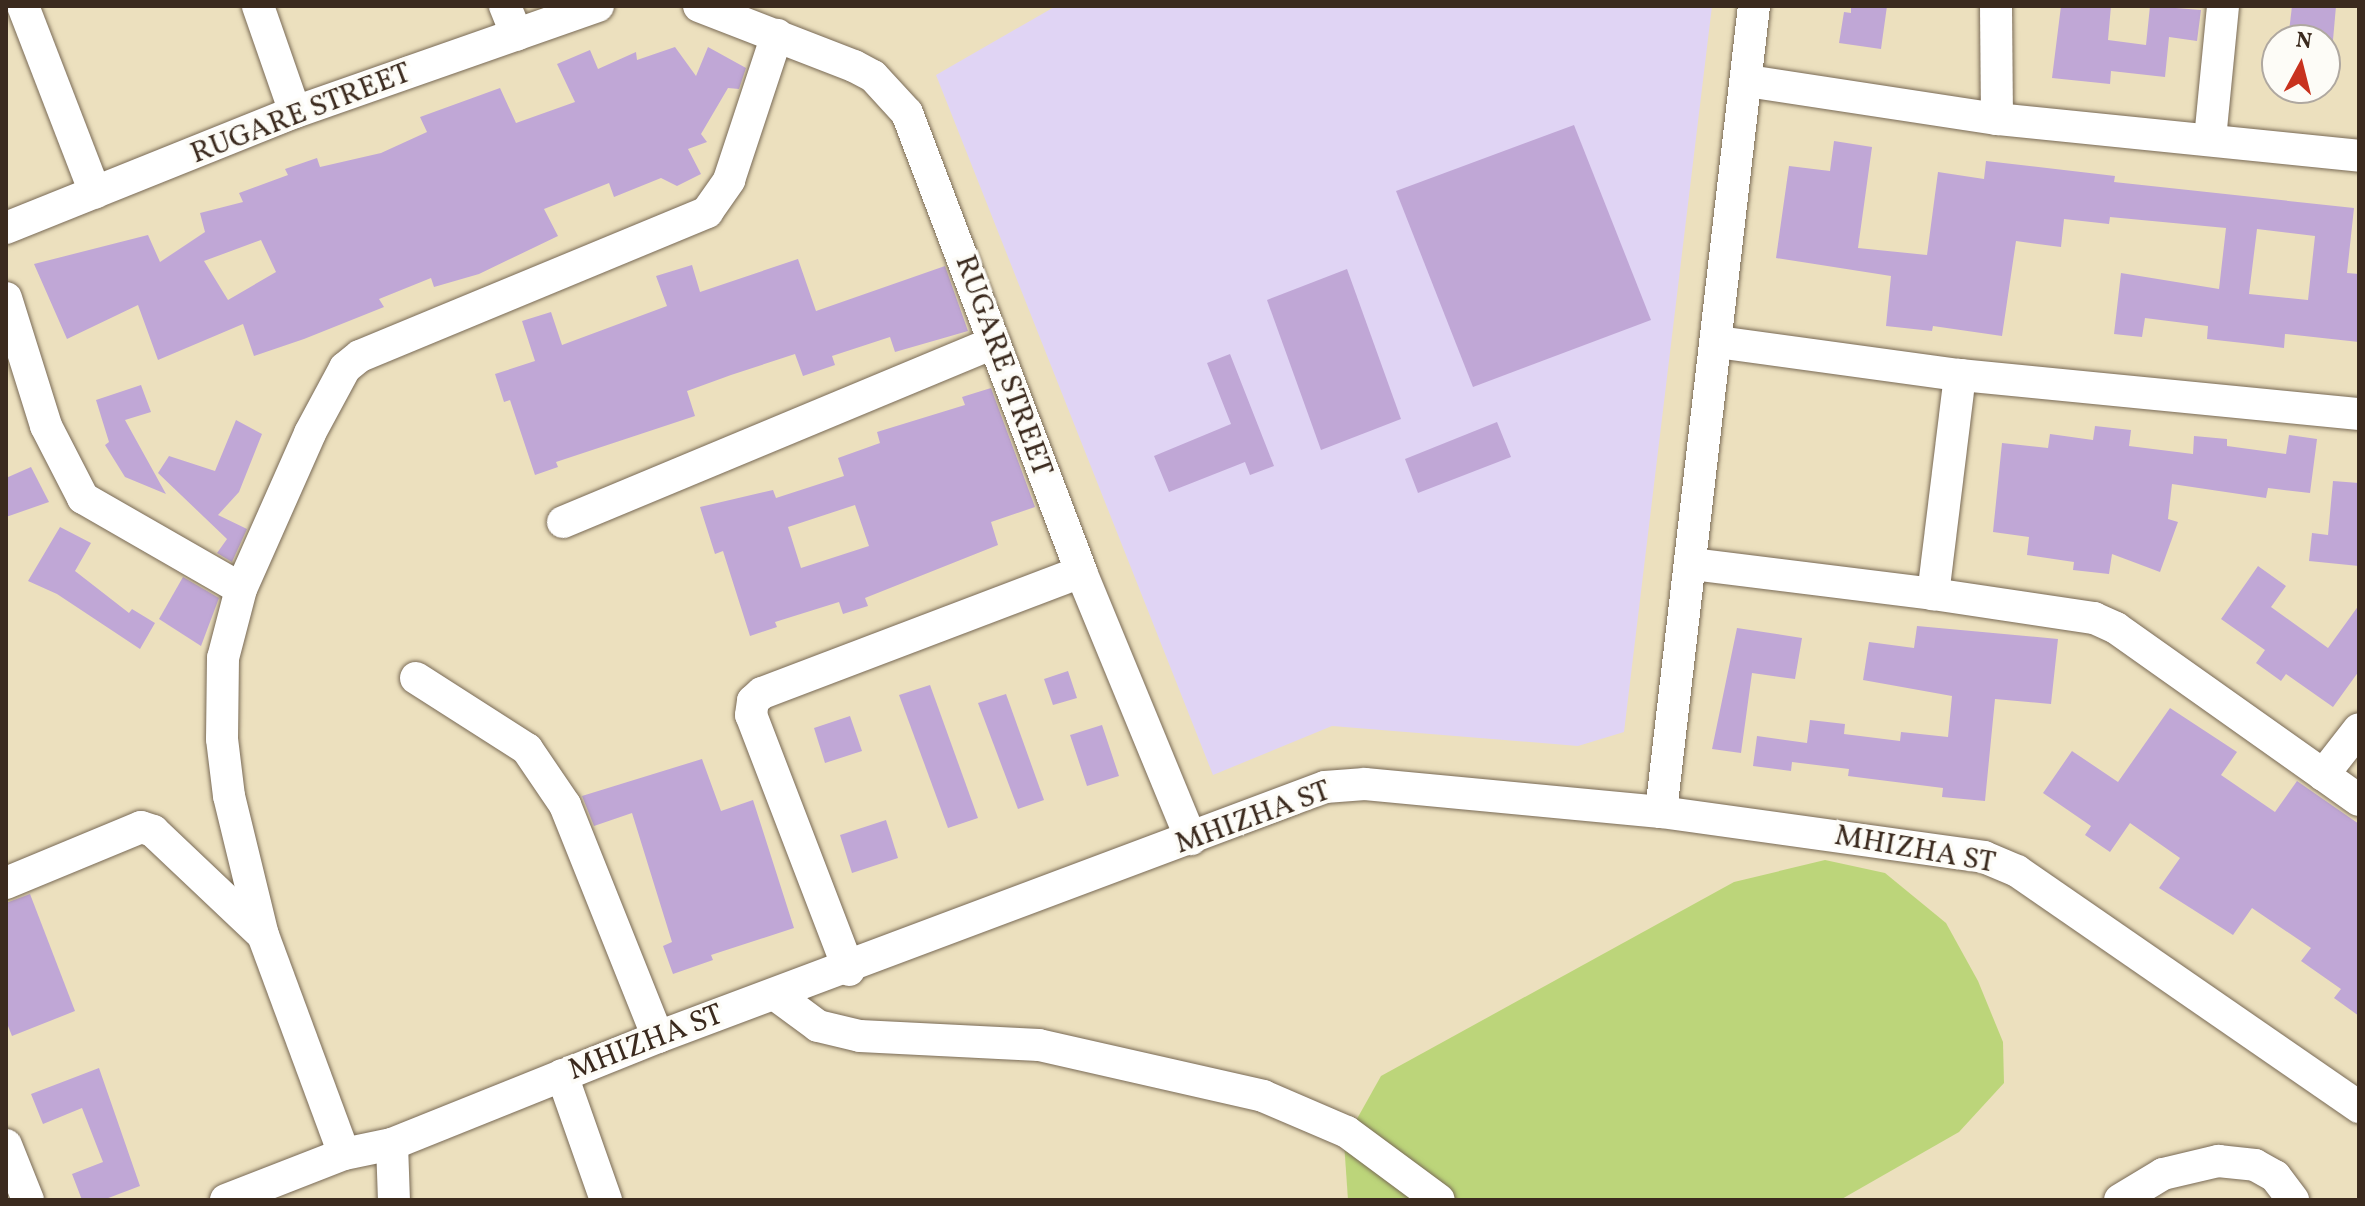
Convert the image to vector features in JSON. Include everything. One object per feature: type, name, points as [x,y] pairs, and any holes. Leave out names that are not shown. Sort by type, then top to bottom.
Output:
[{"type":"street","points":[[23,6],[95,193]]},
{"type":"street","points":[[258,6],[295,112]]},
{"type":"street","name":"RUGARE STREET","points":[[6,228],[511,21],[598,6]]},
{"type":"street","name":"RUGARE STREET","points":[[699,6],[873,76],[907,113],[1081,572],[1191,839]]},
{"type":"street","points":[[1661,812],[1693,564],[1754,6]]},
{"type":"street","points":[[1996,6],[1997,119]]},
{"type":"street","points":[[2210,139],[2223,6]]},
{"type":"street","points":[[344,1154],[263,935],[229,796],[222,739],[223,658],[241,589],[310,433],[345,368],[360,356],[707,212],[729,180],[777,35]]},
{"type":"street","points":[[1748,81],[1997,119],[2359,156]]},
{"type":"street","points":[[6,298],[46,426],[83,498],[241,589]]},
{"type":"street","points":[[1718,342],[1960,375],[2359,414]]},
{"type":"street","points":[[563,522],[994,343]]},
{"type":"street","points":[[1933,594],[1960,375]]},
{"type":"street","points":[[1693,564],[2094,618],[2116,628],[2359,800]]},
{"type":"street","points":[[849,970],[751,715],[753,701],[762,693],[1081,572]]},
{"type":"street","points":[[416,678],[527,749],[565,805],[658,1037]]},
{"type":"street","points":[[2323,775],[2359,729]]},
{"type":"street","name":"MHIZHA ST","points":[[226,1200],[344,1154],[392,1144],[658,1037],[849,970],[1325,787],[1365,784],[1661,812],[2002,863],[2359,1107]]},
{"type":"street","points":[[6,883],[141,827],[153,831],[263,935]]},
{"type":"street","points":[[776,995],[818,1026],[860,1036],[1039,1045],[1263,1096],[1347,1132],[1439,1200]]},
{"type":"street","points":[[562,1075],[606,1200]]},
{"type":"street","points":[[392,1144],[394,1200]]},
{"type":"street","points":[[6,1145],[28,1200]]},
{"type":"street","points":[[2120,1200],[2163,1174],[2218,1161],[2255,1165],[2275,1176],[2293,1200]]},
{"type":"shaded area","points":[[1056,6],[1712,6],[1624,732],[1578,746],[1332,726],[1213,775],[936,75]]},
{"type":"green space","points":[[1825,860],[1885,873],[1946,923],[1978,981],[2003,1042],[2004,1083],[1959,1132],[1840,1200],[1348,1200],[1344,1142],[1381,1076],[1734,882]]},
{"type":"building","points":[[1851,6],[1887,6],[1881,49],[1839,43],[1844,12],[1851,13]]},
{"type":"building","points":[[2061,6],[2111,6],[2108,40],[2146,45],[2150,6],[2201,10],[2197,41],[2169,37],[2165,77],[2111,71],[2110,84],[2052,78]]},
{"type":"building","points":[[2292,6],[2336,6],[2334,24],[2290,24]]},
{"type":"building","points":[[675,47],[696,76],[708,47],[746,68],[739,89],[728,88],[701,134],[707,142],[688,149],[701,174],[677,186],[661,178],[614,197],[609,183],[544,209],[558,236],[479,274],[434,287],[431,278],[379,299],[384,307],[254,356],[243,324],[158,360],[138,305],[67,339],[34,264],[148,235],[160,262],[205,232],[200,213],[243,202],[239,193],[288,175],[285,169],[317,158],[320,167],[381,153],[427,132],[420,117],[500,88],[516,123],[575,102],[557,64],[590,50],[598,69],[636,52],[637,60]],"holes":[[[261,240],[276,272],[228,300],[204,261]]]},
{"type":"building","points":[[1574,125],[1651,320],[1473,387],[1396,191]]},
{"type":"building","points":[[1834,141],[1872,147],[1858,248],[1927,255],[1938,172],[1984,179],[1986,161],[2115,176],[2114,182],[2354,208],[2347,273],[2359,274],[2359,342],[2285,334],[2284,348],[2207,339],[2208,326],[2145,318],[2142,337],[2114,334],[2121,273],[2219,289],[2226,228],[2110,217],[2109,224],[2064,219],[2061,247],[2016,241],[2002,336],[1933,326],[1932,331],[1886,326],[1891,276],[1776,258],[1789,166],[1830,171]],"holes":[[[2257,229],[2315,236],[2308,300],[2249,294]]]},
{"type":"building","points":[[798,259],[816,311],[945,266],[968,331],[895,352],[890,337],[832,356],[835,365],[803,376],[795,354],[731,375],[687,391],[695,416],[556,462],[558,467],[535,475],[510,400],[504,402],[495,374],[535,361],[522,321],[551,312],[562,345],[667,306],[656,276],[692,265],[700,292]]},
{"type":"building","points":[[1347,269],[1401,419],[1321,450],[1267,300]]},
{"type":"building","points":[[1230,354],[1274,466],[1250,475],[1245,462],[1169,492],[1154,456],[1231,424],[1207,363]]},
{"type":"building","points":[[141,385],[151,412],[125,420],[166,494],[125,477],[105,445],[109,442],[96,400]]},
{"type":"building","points":[[991,388],[1035,507],[991,522],[998,545],[865,598],[868,606],[843,614],[839,602],[775,622],[777,627],[750,636],[723,551],[715,554],[700,507],[773,490],[776,498],[844,476],[838,458],[880,443],[877,432],[965,405],[962,397]],"holes":[[[855,505],[869,546],[801,568],[788,527]]]},
{"type":"building","points":[[236,420],[262,434],[239,492],[218,515],[247,529],[232,562],[217,553],[227,539],[158,473],[169,456],[215,471]]},
{"type":"building","points":[[1497,422],[1511,457],[1418,493],[1405,459]]},
{"type":"building","points":[[2095,426],[2131,430],[2129,446],[2193,454],[2194,436],[2227,439],[2227,446],[2286,454],[2289,435],[2317,439],[2310,493],[2268,488],[2266,498],[2172,484],[2168,519],[2178,522],[2160,572],[2112,554],[2109,574],[2073,570],[2074,562],[2027,555],[2029,537],[1993,532],[2002,443],[2048,448],[2050,434],[2093,440]]},
{"type":"building","points":[[31,467],[49,502],[6,517],[6,478]]},
{"type":"building","points":[[2333,481],[2359,483],[2359,566],[2309,561],[2312,533],[2328,535]]},
{"type":"building","points":[[60,527],[91,543],[75,571],[129,613],[132,609],[155,623],[140,649],[57,594],[28,581]]},
{"type":"building","points":[[2258,566],[2286,586],[2271,607],[2328,648],[2359,605],[2359,671],[2333,707],[2286,674],[2281,681],[2256,663],[2265,650],[2221,619]]},
{"type":"building","points":[[183,577],[219,598],[201,646],[159,619]]},
{"type":"building","points":[[1917,626],[2058,639],[2051,704],[1995,699],[1985,801],[1942,797],[1943,788],[1848,776],[1849,769],[1792,762],[1791,771],[1753,766],[1757,736],[1807,743],[1810,720],[1845,724],[1844,734],[1900,741],[1901,732],[1948,737],[1952,696],[1863,680],[1869,642],[1914,648]]},
{"type":"building","points":[[1737,628],[1802,638],[1795,679],[1752,673],[1741,753],[1712,749]]},
{"type":"building","points":[[1068,671],[1077,698],[1053,705],[1044,679]]},
{"type":"building","points":[[930,685],[978,818],[948,828],[899,695]]},
{"type":"building","points":[[1006,694],[1044,800],[1018,809],[978,703]]},
{"type":"building","points":[[2170,708],[2237,752],[2221,775],[2275,812],[2297,781],[2359,824],[2359,1016],[2334,998],[2341,989],[2301,961],[2311,948],[2252,908],[2233,935],[2159,888],[2180,858],[2130,823],[2110,852],[2085,835],[2091,826],[2043,793],[2072,751],[2118,782]]},
{"type":"building","points":[[850,716],[862,751],[825,763],[814,728]]},
{"type":"building","points":[[1102,725],[1119,776],[1087,786],[1070,735]]},
{"type":"building","points":[[702,759],[721,811],[753,800],[794,928],[711,955],[713,960],[673,974],[663,946],[672,942],[632,813],[594,826],[582,796]]},
{"type":"building","points":[[886,820],[898,858],[852,873],[840,835]]},
{"type":"building","points":[[30,894],[75,1011],[12,1036],[6,1021],[6,903]]},
{"type":"building","points":[[99,1068],[140,1186],[103,1200],[82,1200],[72,1174],[103,1162],[82,1108],[43,1124],[31,1094]]}]
